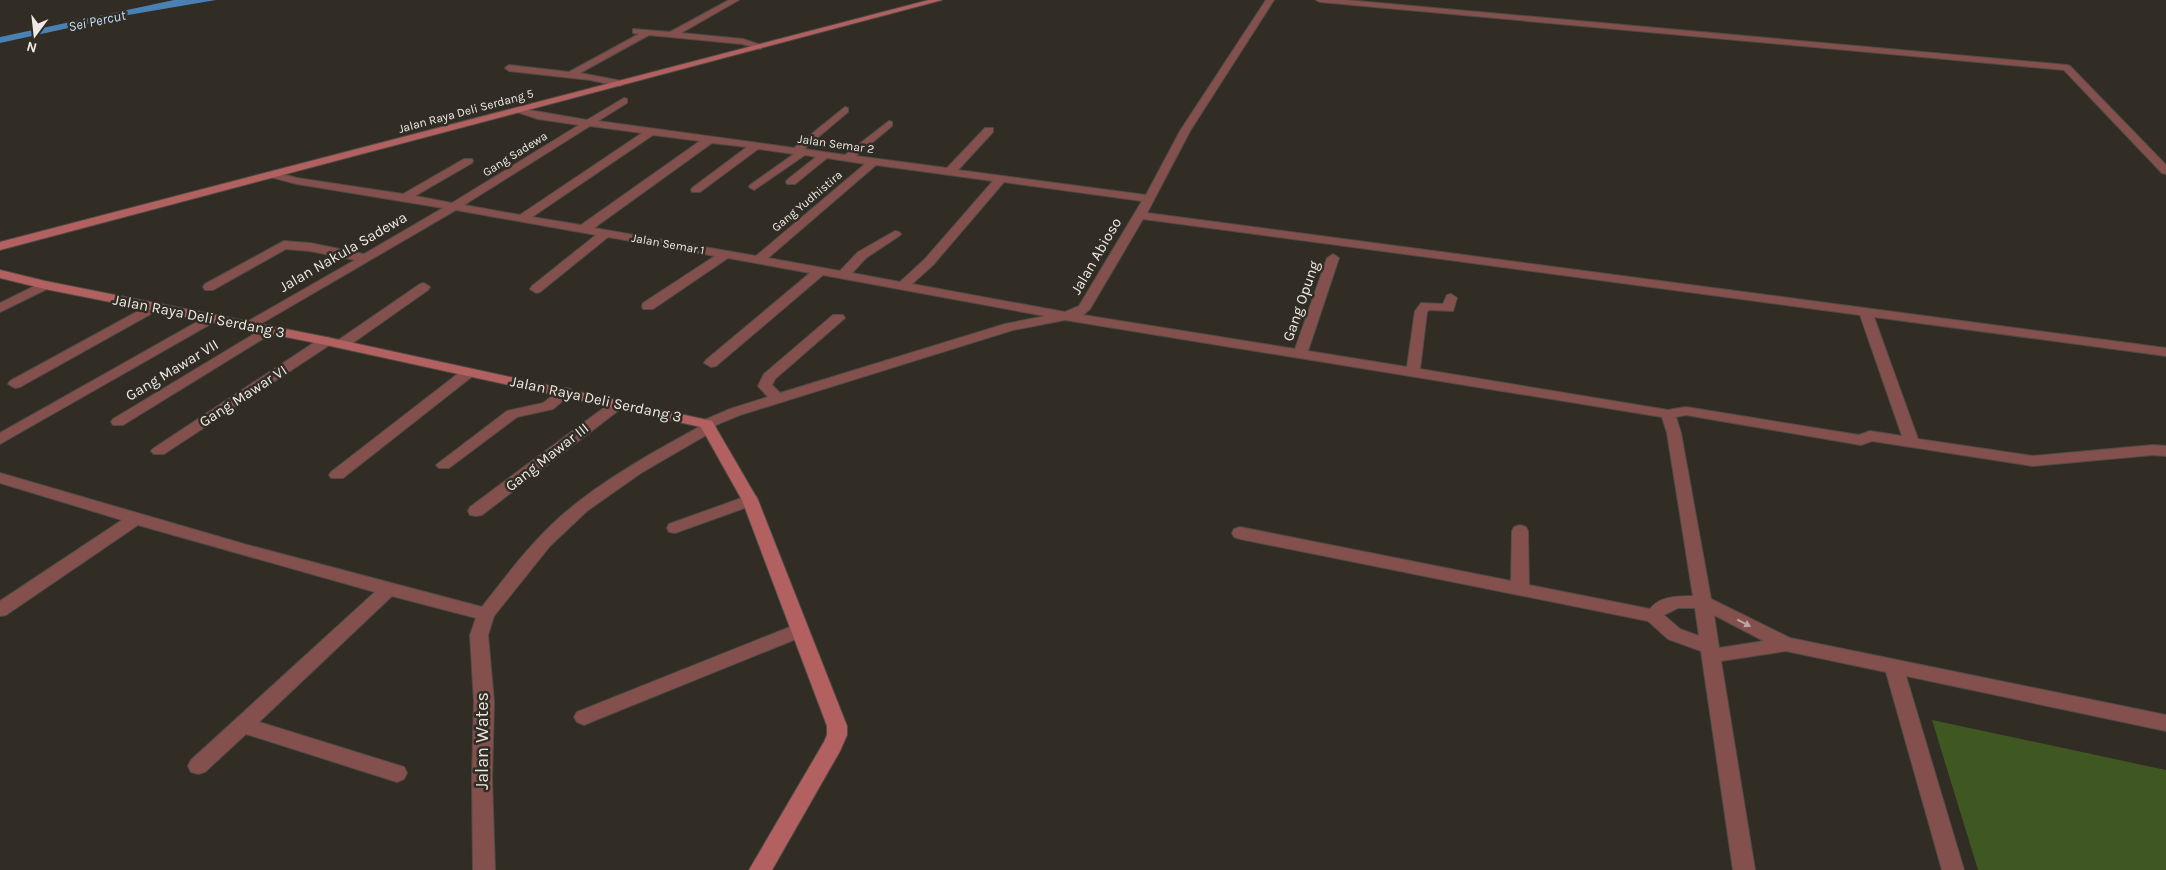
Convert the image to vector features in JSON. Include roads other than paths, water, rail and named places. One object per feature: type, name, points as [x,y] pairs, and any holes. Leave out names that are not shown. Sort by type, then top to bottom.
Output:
[{"type":"street","points":[[671,35],[735,0]]},
{"type":"street","name":"Jalan Raya Deli Serdang 5","points":[[0,246],[276,176],[523,111],[619,83],[938,0]]},
{"type":"street","name":"Jalan Abioso","points":[[486,614],[534,555],[580,508],[709,425],[735,412],[777,398],[1010,327],[1049,313],[1074,314],[1084,309],[1149,199],[1185,131],[1270,0]]},
{"type":"street","points":[[1320,0],[2067,68],[2161,160],[2166,171]]},
{"type":"street","points":[[636,31],[748,43],[758,47]]},
{"type":"street","points":[[570,75],[648,32]]},
{"type":"street","points":[[509,68],[619,83]]},
{"type":"street","name":"Gang Sadewa","points":[[453,207],[624,101]]},
{"type":"street","points":[[754,187],[800,151],[845,110]]},
{"type":"street","name":"Jalan Semar 2","points":[[523,111],[589,123],[1149,199]]},
{"type":"street","points":[[847,158],[889,124]]},
{"type":"street","points":[[950,172],[989,130]]},
{"type":"street","points":[[523,218],[652,131]]},
{"type":"street","points":[[584,229],[710,139]]},
{"type":"street","points":[[696,190],[757,145]]},
{"type":"street","points":[[791,182],[825,155]]},
{"type":"street","points":[[405,198],[468,161]]},
{"type":"street","name":"Gang Yudhistira","points":[[759,260],[873,162]]},
{"type":"street","name":"Jalan Semar 1","points":[[276,176],[523,218],[1049,313],[1668,414],[1686,411],[1861,440],[1870,436],[2033,461],[2153,450],[2166,451]]},
{"type":"street","points":[[903,286],[929,262],[1001,179]]},
{"type":"street","name":"Jalan Nakula Sadewa","points":[[250,326],[453,207]]},
{"type":"street","points":[[1139,215],[2166,352]]},
{"type":"street","points":[[536,288],[606,233]]},
{"type":"street","points":[[842,276],[862,255],[895,234]]},
{"type":"street","points":[[209,287],[284,245],[310,247],[365,258]]},
{"type":"street","points":[[648,306],[726,254]]},
{"type":"street","name":"Gang Opung","points":[[1300,354],[1333,258]]},
{"type":"street","points":[[711,363],[819,272]]},
{"type":"street","name":"Jalan Raya Deli Serdang 3","points":[[0,274],[45,285],[342,344],[709,425]]},
{"type":"street","points":[[0,308],[45,285]]},
{"type":"street","points":[[342,344],[424,287]]},
{"type":"street","points":[[1413,373],[1421,311],[1426,306],[1448,308],[1451,298]]},
{"type":"street","points":[[15,384],[153,307]]},
{"type":"street","points":[[1865,311],[1912,442]]},
{"type":"street","points":[[0,439],[211,318]]},
{"type":"street","points":[[777,398],[765,386],[769,377],[838,318]]},
{"type":"street","name":"Gang Mawar VII","points":[[118,422],[269,330]]},
{"type":"street","name":"Gang Mawar VI","points":[[159,451],[326,341]]},
{"type":"street","points":[[337,475],[469,372]]},
{"type":"street","points":[[444,465],[512,414],[548,406],[566,392]]},
{"type":"street","name":"Gang Mawar III","points":[[476,511],[618,404]]},
{"type":"street","points":[[1668,414],[1674,432],[1703,602],[1744,870]]},
{"type":"street","points":[[709,425],[750,500],[837,726],[837,735],[760,870]]},
{"type":"street","points":[[0,478],[135,519],[388,590],[486,614]]},
{"type":"street","points":[[675,528],[750,500]]},
{"type":"street","points":[[0,610],[135,519]]},
{"type":"street","points":[[1520,531],[1520,588]]},
{"type":"street","points":[[1240,533],[1654,616],[1674,634],[1710,651],[1786,644]]},
{"type":"street","points":[[198,766],[388,590]]},
{"type":"street","points":[[1654,616],[1658,610],[1676,602],[1703,602],[1786,644],[2166,723]]},
{"type":"street","name":"Jalan Wates","points":[[484,870],[482,779],[484,702],[479,635],[486,614]]},
{"type":"street","points":[[584,717],[800,630]]},
{"type":"street","points":[[1894,667],[1953,870]]},
{"type":"street","points":[[243,725],[397,773]]},
{"type":"water","name":"Sei Percut","points":[[174,0],[216,0],[128,15],[0,43],[0,37]]}]
